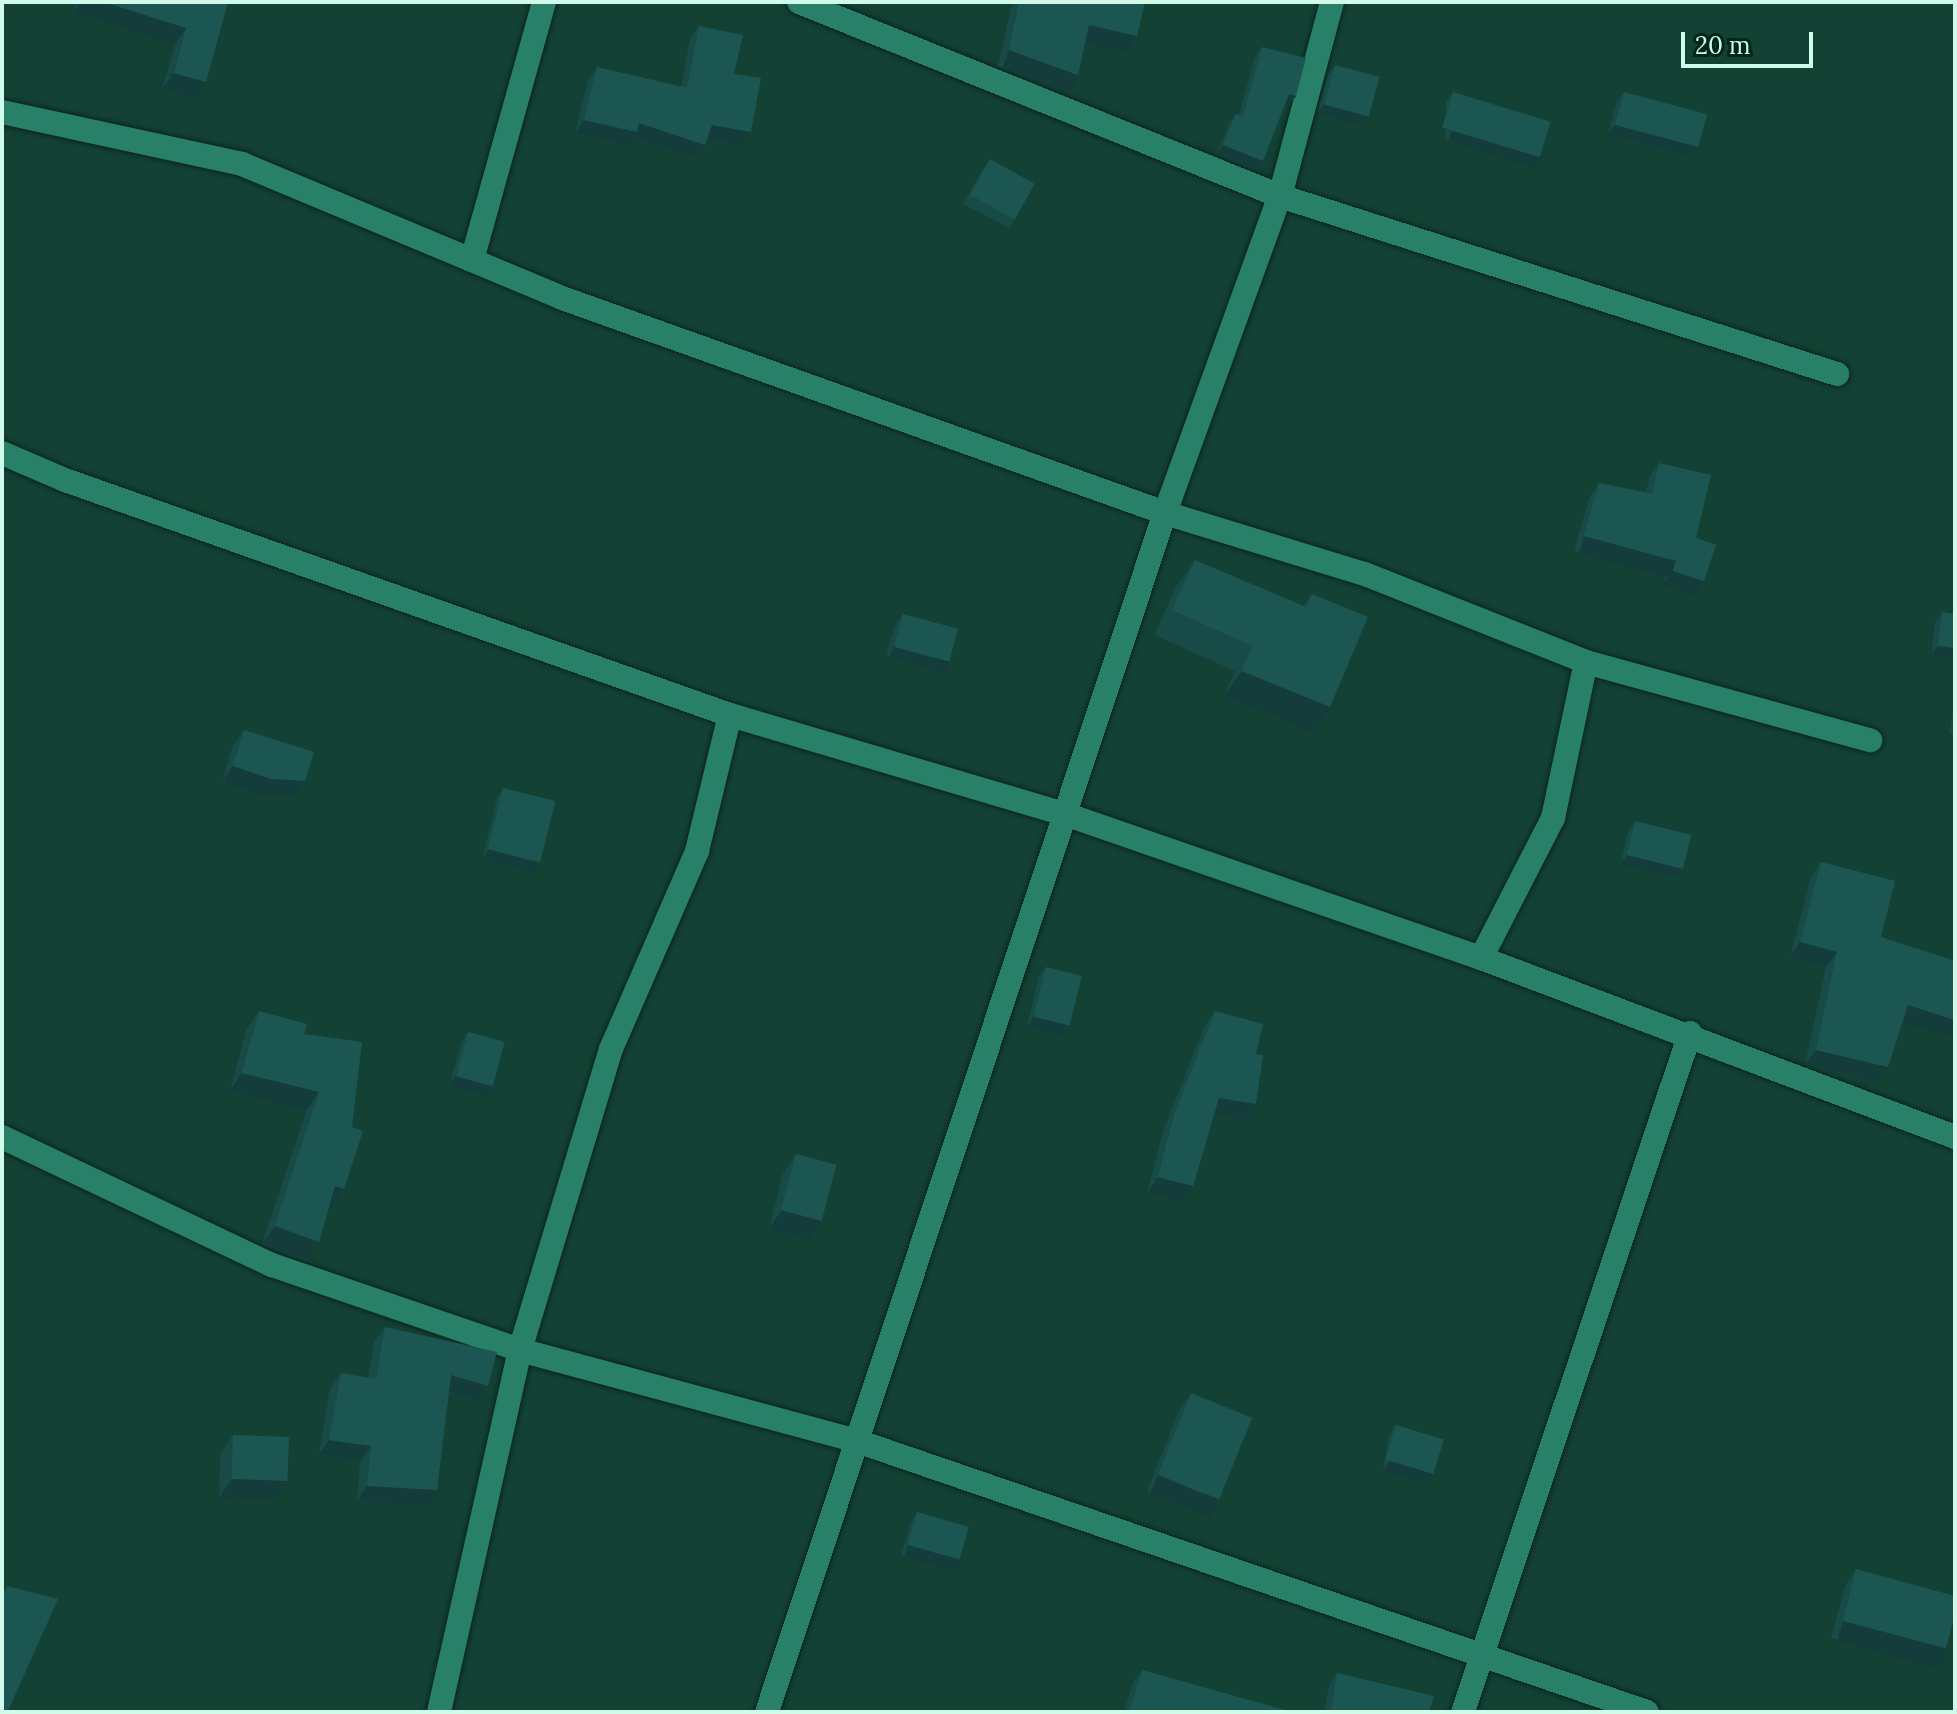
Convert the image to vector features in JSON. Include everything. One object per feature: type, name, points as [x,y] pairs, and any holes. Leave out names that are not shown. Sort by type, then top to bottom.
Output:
[{"type":"street","points":[[472,260],[544,2]]},
{"type":"street","points":[[799,2],[1280,196],[1837,374]]},
{"type":"street","points":[[767,1712],[854,1440],[1165,513],[1280,196],[1332,2]]},
{"type":"street","points":[[2,112],[242,164],[562,298],[1165,513],[1365,574],[1586,662],[1870,740]]},
{"type":"street","points":[[2,453],[65,480],[730,715],[1065,814],[1481,958],[1690,1033],[1955,1137]]},
{"type":"street","points":[[1481,958],[1553,818],[1586,662]]},
{"type":"street","points":[[439,1712],[520,1350],[611,1049],[697,851],[730,715]]},
{"type":"street","points":[[1463,1712],[1690,1033]]},
{"type":"street","points":[[2,1137],[272,1265],[520,1350],[854,1440],[1647,1712]]},
{"type":"building","points":[[104,2],[228,2],[206,82],[174,73],[186,28]]},
{"type":"building","points":[[1019,2],[1145,2],[1137,36],[1089,25],[1078,75],[1009,50]]},
{"type":"building","points":[[699,26],[743,35],[734,74],[761,78],[751,132],[712,125],[705,145],[639,123],[637,132],[584,120],[597,67],[687,88]]},
{"type":"building","points":[[1262,47],[1306,58],[1296,96],[1289,94],[1263,161],[1223,145],[1236,114],[1243,117]]},
{"type":"building","points":[[1335,65],[1379,77],[1369,117],[1324,105]]},
{"type":"building","points":[[1453,92],[1551,122],[1540,157],[1442,127]]},
{"type":"building","points":[[1624,92],[1707,114],[1698,147],[1615,125]]},
{"type":"building","points":[[990,159],[1035,184],[1015,220],[970,195]]},
{"type":"building","points":[[1659,463],[1711,475],[1696,538],[1716,545],[1704,581],[1673,571],[1676,561],[1584,536],[1599,483],[1652,494]]},
{"type":"building","points":[[1195,560],[1306,607],[1312,594],[1368,617],[1330,707],[1242,671],[1252,646],[1172,610]]},
{"type":"building","points":[[1942,612],[1955,614],[1955,648],[1938,646]]},
{"type":"building","points":[[903,614],[958,629],[949,662],[894,647]]},
{"type":"building","points":[[244,730],[314,752],[305,781],[271,779],[233,766]]},
{"type":"building","points":[[503,788],[555,801],[540,862],[488,849]]},
{"type":"building","points":[[1635,821],[1691,835],[1683,869],[1627,855]]},
{"type":"building","points":[[1821,862],[1895,881],[1881,937],[1955,961],[1955,1020],[1908,1005],[1888,1067],[1816,1050],[1837,952],[1800,942]]},
{"type":"building","points":[[1046,967],[1082,976],[1070,1025],[1034,1016]]},
{"type":"building","points":[[259,1011],[307,1024],[304,1034],[362,1042],[352,1127],[363,1131],[344,1189],[335,1186],[319,1242],[275,1226],[319,1092],[242,1073]]},
{"type":"building","points":[[1215,1011],[1263,1024],[1256,1054],[1263,1055],[1256,1104],[1219,1098],[1193,1186],[1158,1177],[1174,1115]]},
{"type":"building","points":[[468,1032],[505,1042],[493,1086],[456,1076]]},
{"type":"building","points":[[796,1154],[837,1165],[822,1221],[781,1210]]},
{"type":"building","points":[[385,1327],[497,1352],[488,1386],[451,1375],[437,1490],[367,1486],[371,1446],[329,1440],[341,1373],[376,1379]]},
{"type":"building","points":[[1191,1393],[1252,1418],[1219,1499],[1158,1475]]},
{"type":"building","points":[[1396,1425],[1444,1440],[1433,1474],[1385,1459]]},
{"type":"building","points":[[233,1435],[289,1437],[287,1481],[231,1479]]},
{"type":"building","points":[[917,1512],[969,1527],[960,1560],[908,1545]]},
{"type":"building","points":[[1856,1569],[1955,1596],[1955,1615],[1946,1648],[1843,1621]]},
{"type":"building","points":[[7,1586],[58,1599],[8,1711],[2,1708],[2,1597]]},
{"type":"building","points":[[1142,1670],[1292,1712],[1129,1712]]},
{"type":"building","points":[[1337,1673],[1434,1696],[1429,1712],[1331,1712]]}]
